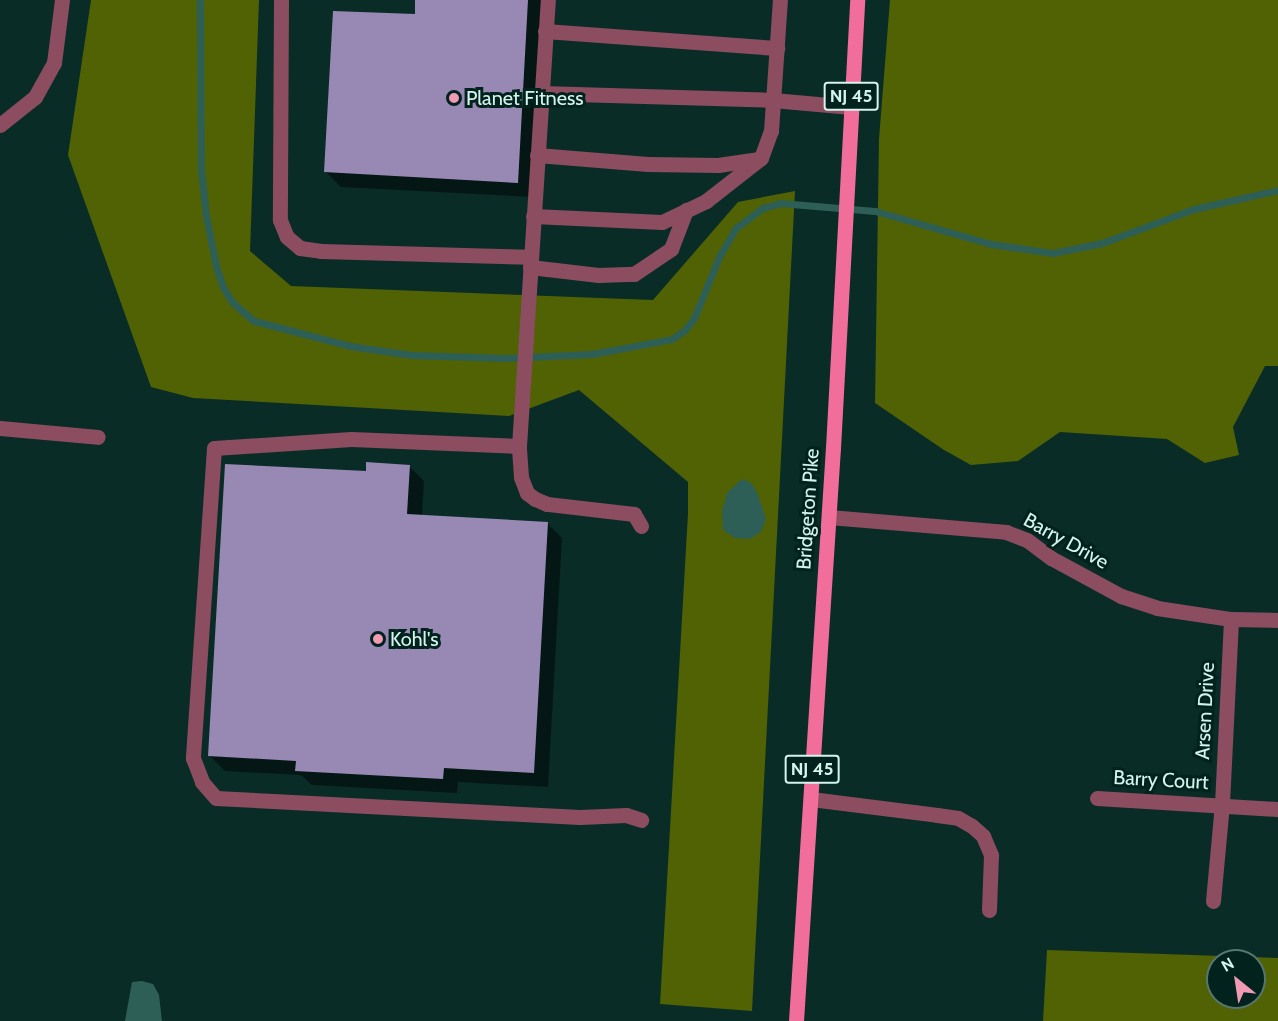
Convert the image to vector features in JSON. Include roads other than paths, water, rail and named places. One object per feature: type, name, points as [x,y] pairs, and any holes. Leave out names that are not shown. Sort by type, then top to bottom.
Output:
[{"type":"main road","name":"Bridgeton Pike","points":[[796,1021],[828,516],[856,0]]},
{"type":"street","points":[[0,125],[35,97],[54,63],[62,0]]},
{"type":"street","points":[[281,0],[280,220],[287,237],[300,248],[530,262],[599,275],[634,274],[671,249],[686,210]]},
{"type":"street","points":[[548,0],[519,446],[521,477],[527,493],[547,504],[634,514],[641,526]]},
{"type":"street","points":[[533,216],[662,222],[706,201],[761,158],[771,131],[780,0]]},
{"type":"street","points":[[545,31],[777,48]]},
{"type":"street","points":[[541,93],[773,100],[850,107]]},
{"type":"street","points":[[537,155],[648,164],[718,165],[761,158]]},
{"type":"street","points":[[0,428],[98,437]]},
{"type":"street","points":[[519,446],[351,439],[214,448],[193,758],[202,782],[216,798],[580,817],[626,815],[641,820]]},
{"type":"street","name":"Barry Drive","points":[[828,516],[1006,532],[1028,540],[1051,558],[1121,596],[1157,608],[1231,619],[1278,620]]},
{"type":"street","name":"Arsen Drive","points":[[1214,901],[1222,804],[1231,619]]},
{"type":"street","name":"Barry Court","points":[[1097,798],[1222,804]]},
{"type":"street","points":[[811,800],[937,814],[958,818],[972,826],[986,841],[991,855],[989,910]]},
{"type":"street","points":[[1222,804],[1278,809]]},
{"type":"waterway","points":[[200,0],[201,170],[206,216],[216,266],[223,287],[232,302],[254,321],[350,346],[411,355],[505,358],[592,354],[672,339],[685,330],[694,318],[719,257],[736,228],[763,208],[780,203],[875,211],[991,244],[1053,253],[1102,243],[1194,209],[1278,190]]},
{"type":"place","name":"Planet Fitness","points":[[454,98]]},
{"type":"place","name":"Kohl's","points":[[378,639]]}]
